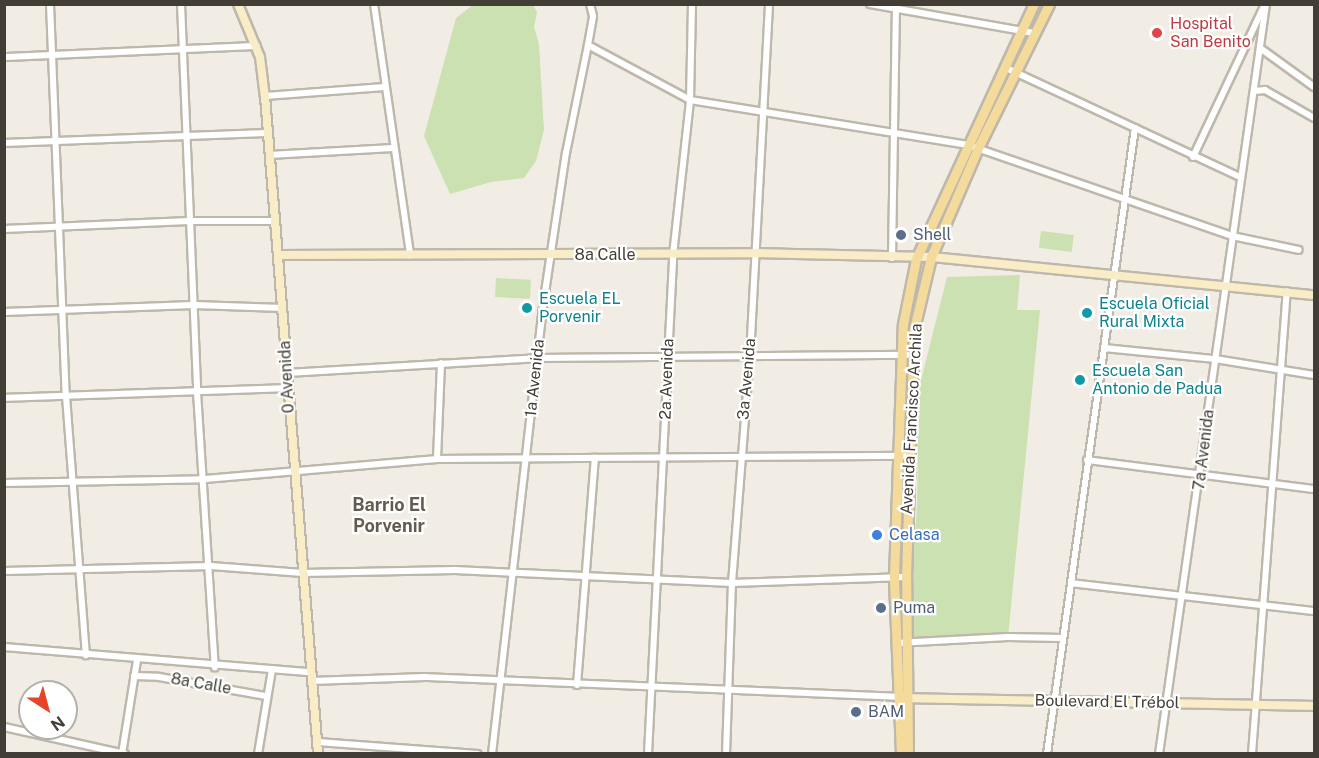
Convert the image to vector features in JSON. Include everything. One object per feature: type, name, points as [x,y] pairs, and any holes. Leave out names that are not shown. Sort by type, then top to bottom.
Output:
[{"type":"main road","name":"Avenida Francisco Archila","points":[[908,753],[904,698],[896,643],[894,578],[896,456],[901,354],[916,259],[1034,4]]},
{"type":"main road","name":"Avenida Francisco Archila","points":[[901,753],[908,643],[906,577],[914,328],[931,257],[977,150],[1049,4]]},
{"type":"street","points":[[50,4],[66,396],[86,655]]},
{"type":"street","points":[[181,4],[197,392],[211,566],[215,667]]},
{"type":"street","name":"0 Avenida","points":[[238,4],[257,46],[265,96],[266,133],[283,308],[293,472],[318,753]]},
{"type":"street","points":[[374,4],[410,255]]},
{"type":"street","name":"2a Avenida","points":[[648,753],[654,580],[664,458],[673,255],[690,100],[692,4]]},
{"type":"street","name":"3a Avenida","points":[[726,753],[732,583],[740,457],[750,356],[769,4]]},
{"type":"street","points":[[870,4],[896,6],[1035,33]]},
{"type":"street","points":[[1193,157],[1265,4]]},
{"type":"street","name":"7a Avenida","points":[[1160,753],[1202,472],[1215,359],[1265,4]]},
{"type":"street","name":"1a Avenida","points":[[492,753],[550,255],[588,45],[590,5]]},
{"type":"street","points":[[892,258],[892,130],[896,6]]},
{"type":"street","points":[[588,45],[690,100],[892,130],[968,145],[1232,236],[1299,250]]},
{"type":"street","points":[[4,57],[257,46]]},
{"type":"street","points":[[1260,48],[1314,87]]},
{"type":"street","points":[[1004,67],[1240,177]]},
{"type":"street","points":[[265,96],[385,87]]},
{"type":"street","points":[[1254,92],[1265,90],[1314,118]]},
{"type":"street","points":[[1047,753],[1104,348],[1122,198],[1135,128]]},
{"type":"street","points":[[4,142],[266,133]]},
{"type":"street","points":[[269,155],[393,148]]},
{"type":"street","points":[[4,229],[189,220],[276,221]]},
{"type":"street","name":"8a Calle","points":[[279,255],[755,253],[916,259],[931,257],[1112,272],[1314,295]]},
{"type":"street","points":[[1252,753],[1287,291]]},
{"type":"street","points":[[4,312],[194,305],[283,308]]},
{"type":"street","points":[[1104,348],[1215,359],[1314,375]]},
{"type":"street","points":[[287,373],[537,358],[668,355],[912,355]]},
{"type":"street","points":[[437,459],[441,363]]},
{"type":"street","points":[[4,398],[287,388]]},
{"type":"street","points":[[4,483],[72,479],[205,479],[437,459],[909,456]]},
{"type":"street","points":[[577,685],[595,458]]},
{"type":"street","points":[[1087,460],[1202,472],[1314,489]]},
{"type":"street","points":[[4,570],[211,566],[303,573],[410,569],[732,583],[906,577]]},
{"type":"street","points":[[1071,583],[1314,611]]},
{"type":"street","points":[[896,643],[1008,637],[1063,639]]},
{"type":"street","points":[[4,652],[5,647],[215,667],[272,669],[310,676],[501,680],[904,698]]},
{"type":"street","points":[[4,727],[123,753],[137,660]]},
{"type":"street","points":[[258,753],[272,669]]},
{"type":"street","name":"8a Calle","points":[[134,676],[159,677],[266,696]]},
{"type":"street","name":"Boulevard El Trébol","points":[[904,698],[1314,706]]},
{"type":"street","points":[[318,742],[478,753]]},
{"type":"green space","points":[[473,5],[533,5],[537,12],[534,27],[539,44],[544,130],[536,161],[524,178],[491,182],[450,194],[424,136],[456,18]]},
{"type":"green space","points":[[1041,231],[1074,235],[1072,252],[1039,248]]},
{"type":"green space","points":[[1020,275],[1017,310],[1040,310],[1008,637],[907,643],[917,506],[919,388],[947,277]]},
{"type":"green space","points":[[496,278],[531,280],[530,299],[495,297]]},
{"type":"place","name":"Hospital San Benito","points":[[1157,33]]},
{"type":"place","name":"Shell","points":[[901,235]]},
{"type":"place","name":"Escuela EL Porvenir","points":[[527,308]]},
{"type":"place","name":"Escuela Oficial Rural Mixta","points":[[1087,313]]},
{"type":"place","name":"Escuela San Antonio de Padua","points":[[1080,380]]},
{"type":"place","name":"Celasa","points":[[877,535]]},
{"type":"place","name":"Puma","points":[[881,608]]},
{"type":"place","name":"BAM","points":[[856,712]]},
{"type":"district","name":"Barrio El Porvenir","points":[[389,516]]}]
